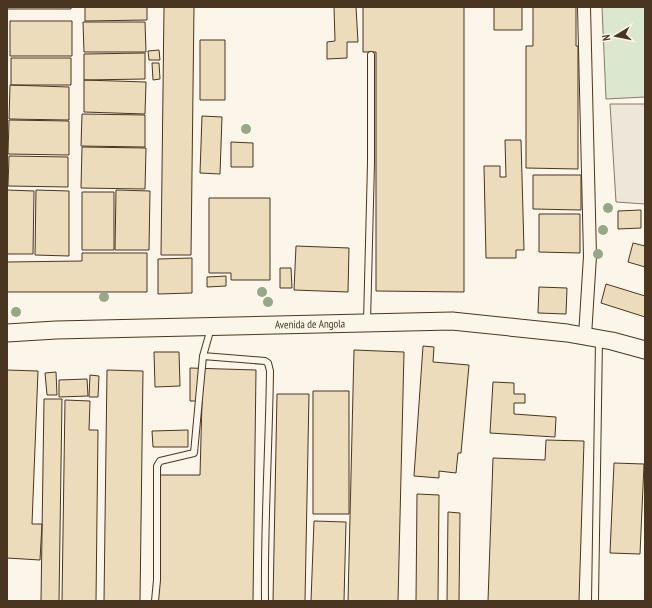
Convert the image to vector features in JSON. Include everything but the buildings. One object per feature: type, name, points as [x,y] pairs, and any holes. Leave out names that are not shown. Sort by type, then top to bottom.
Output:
[{"type":"main road","name":"Avenida de Angola","points":[[7,333],[56,330],[452,321],[513,326],[598,338],[645,350]]},
{"type":"street","points":[[584,7],[590,256],[598,338]]},
{"type":"lane","points":[[367,322],[371,163],[370,55]]},
{"type":"lane","points":[[155,601],[157,580],[157,466],[160,462],[194,453],[203,356],[211,326]]},
{"type":"lane","points":[[595,601],[598,338]]},
{"type":"lane","points":[[203,356],[264,361],[268,363],[270,371],[270,425],[266,511],[265,601]]},
{"type":"green space","points":[[602,7],[645,7],[645,97],[606,99]]},
{"type":"shaded area","points":[[610,104],[645,104],[645,204],[616,202]]}]
